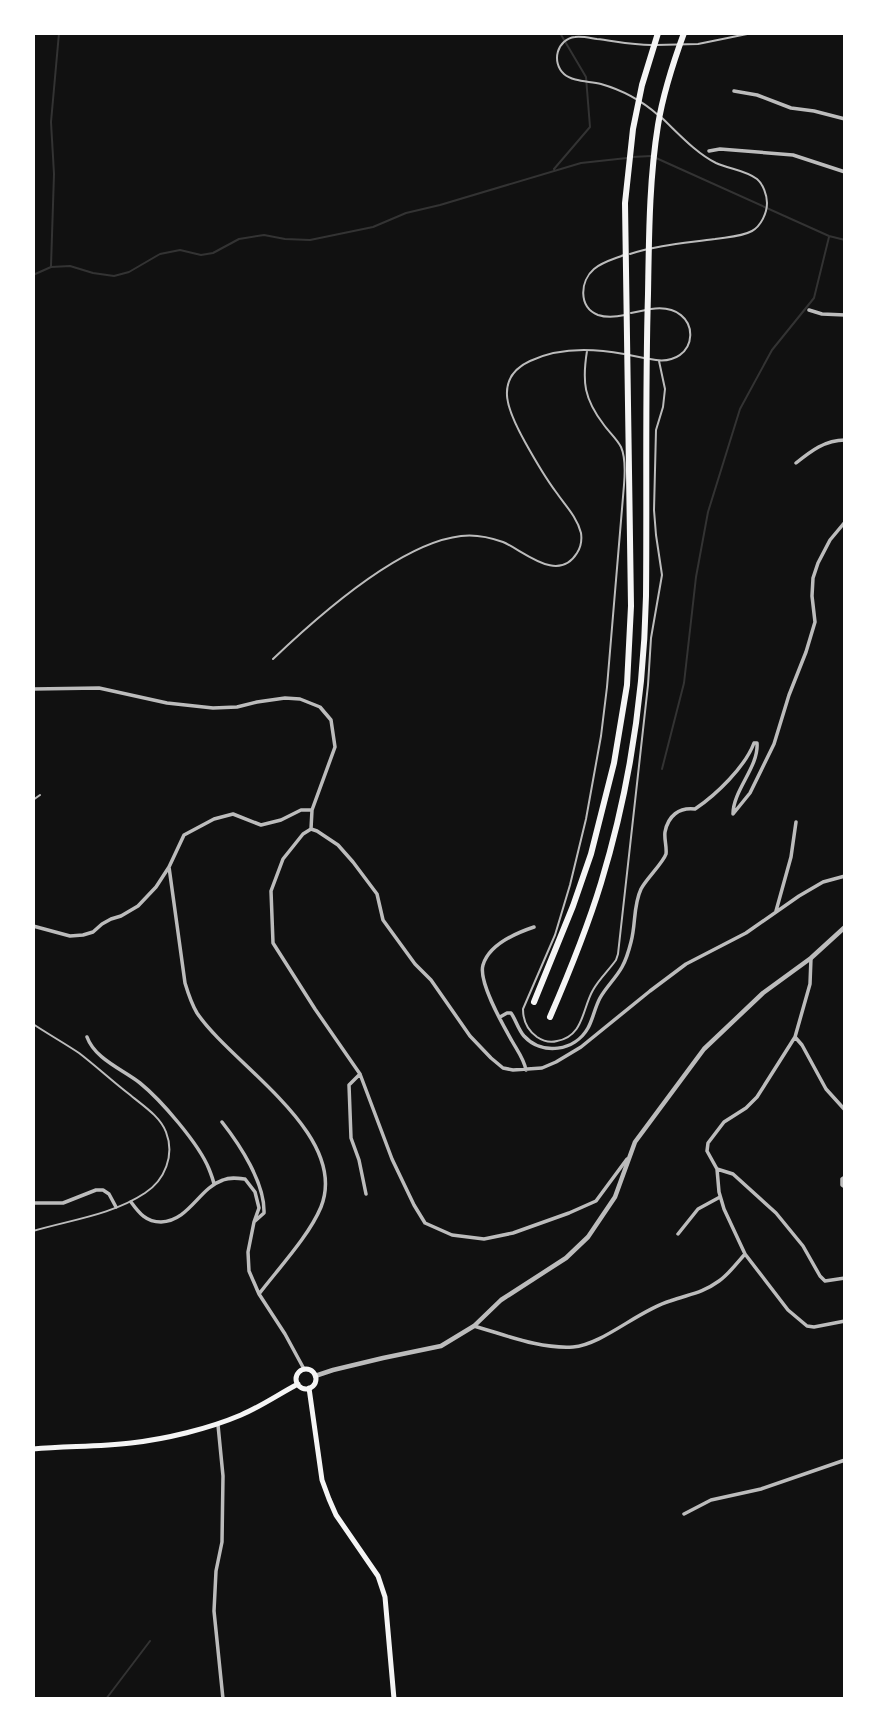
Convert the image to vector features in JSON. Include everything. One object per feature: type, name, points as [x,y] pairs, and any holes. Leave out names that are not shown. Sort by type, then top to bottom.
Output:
[{"type":"highway","points":[[534,1002],[591,854],[607,798],[627,685],[631,606],[625,203],[633,129],[642,85],[658,33]]},
{"type":"highway","points":[[550,1017],[573,963],[601,883],[616,829],[639,699],[646,598],[649,222],[654,151],[666,86],[683,35]]},
{"type":"main road","points":[[309,1388],[303,1388],[296,1380],[297,1374],[304,1369],[310,1370],[315,1376],[315,1381],[309,1388],[322,1480],[336,1515],[378,1576],[385,1597],[394,1699]]},
{"type":"main road","points":[[33,1450],[132,1443],[198,1430],[240,1416],[298,1384]]},
{"type":"street","points":[[734,91],[757,95],[792,108],[845,119]]},
{"type":"street","points":[[709,151],[720,149],[793,155],[845,172]]},
{"type":"street","points":[[809,310],[822,314],[845,315]]},
{"type":"street","points":[[796,463],[830,441],[845,440]]},
{"type":"street","points":[[500,1017],[511,1013],[525,1038],[546,1049],[556,1050],[575,1042],[588,1028],[602,995],[622,967],[632,939],[635,906],[641,888],[666,855],[665,832],[671,817],[678,811],[695,809],[704,803],[735,772],[754,743],[757,743],[758,749],[733,804],[733,814],[750,793],[774,744],[815,622],[813,578],[818,563],[830,540],[845,522]]},
{"type":"street","points":[[33,689],[99,688],[192,707],[237,707],[285,698],[300,699],[320,706],[331,720],[335,747],[312,810],[311,829]]},
{"type":"street","points":[[33,926],[70,936],[93,932],[102,924],[138,906],[156,887],[169,867],[184,835],[214,819],[233,814],[261,825],[281,820],[300,810],[312,810]]},
{"type":"street","points":[[775,914],[791,857],[796,822]]},
{"type":"street","points":[[311,829],[338,845],[366,878],[377,894],[383,920],[415,964],[431,980],[470,1035],[491,1058],[503,1068],[513,1070],[549,1065],[573,1052],[680,969],[746,933],[823,882],[845,876]]},
{"type":"street","points":[[311,829],[303,834],[284,859],[271,891],[273,943],[359,1074],[392,1159],[425,1223],[452,1235],[484,1239],[513,1233],[596,1201],[627,1159]]},
{"type":"street","points":[[169,867],[185,983],[191,1001],[209,1028],[279,1098],[308,1132],[320,1153],[324,1171],[325,1191],[321,1207],[306,1233],[259,1294]]},
{"type":"street","points":[[526,1070],[485,984],[482,965],[491,951],[499,945],[534,927]]},
{"type":"street","points":[[315,1376],[363,1362],[441,1346],[474,1326],[501,1300],[566,1258],[588,1237],[615,1197],[635,1142],[704,1049],[763,993],[810,958],[845,927]]},
{"type":"street","points":[[810,958],[810,984],[795,1037],[757,1097],[746,1108],[724,1122],[708,1143],[707,1151],[717,1169],[724,1209],[745,1254],[788,1310],[807,1326],[845,1321]]},
{"type":"street","points":[[87,1037],[98,1054],[141,1084],[165,1107],[195,1144],[209,1167],[214,1184]]},
{"type":"street","points":[[795,1037],[826,1089],[845,1110]]},
{"type":"street","points":[[359,1074],[349,1085],[351,1138],[366,1194]]},
{"type":"street","points":[[222,1122],[253,1173],[264,1200],[264,1213],[254,1222]]},
{"type":"street","points":[[717,1169],[733,1174],[776,1213],[803,1246],[825,1281],[845,1278]]},
{"type":"street","points":[[131,1202],[139,1213],[152,1222],[167,1222],[184,1213],[214,1184],[235,1177],[244,1179],[255,1192],[259,1208],[248,1252],[249,1271],[259,1294],[304,1369]]},
{"type":"street","points":[[845,1177],[842,1179],[842,1185],[845,1188]]},
{"type":"street","points":[[33,1203],[63,1203],[96,1190],[109,1194],[116,1207]]},
{"type":"street","points":[[678,1234],[698,1209],[720,1197]]},
{"type":"street","points":[[474,1326],[541,1345],[576,1347],[603,1337],[642,1313],[669,1301],[697,1294],[720,1280],[745,1254]]},
{"type":"street","points":[[218,1423],[223,1476],[222,1542],[216,1571],[214,1604],[223,1699]]},
{"type":"street","points":[[684,1514],[712,1500],[761,1489],[845,1460]]},
{"type":"lane","points":[[273,659],[304,630],[365,582],[430,544],[453,537],[479,536],[501,541],[549,566],[565,564],[575,556],[582,538],[577,523],[542,471],[513,419],[507,402],[512,376],[526,363],[559,351],[607,351],[659,361],[672,360],[680,355],[686,349],[690,336],[690,328],[684,318],[666,308],[610,317],[594,313],[588,309],[583,296],[589,274],[601,264],[638,251],[740,236],[756,228],[767,204],[762,185],[757,179],[705,156],[641,101],[622,91],[567,76],[559,67],[556,54],[563,43],[576,36],[655,46],[698,44],[752,33]]},
{"type":"lane","points":[[587,350],[583,378],[585,387],[596,413],[622,448],[624,485],[607,687],[586,819],[555,935],[523,1009],[523,1018],[529,1029],[546,1041],[561,1040],[573,1034],[582,1020],[591,993],[618,954],[651,638],[662,575],[654,510],[656,430],[665,389],[659,361]]},
{"type":"lane","points":[[33,800],[40,795]]},
{"type":"lane","points":[[33,1024],[78,1052],[155,1115],[166,1131],[170,1149],[168,1165],[148,1192],[131,1202],[89,1217],[33,1231]]},
{"type":"waterway","points":[[51,266],[54,174],[51,122],[59,33]]},
{"type":"waterway","points":[[554,169],[590,127],[586,77],[560,33]]},
{"type":"waterway","points":[[632,157],[651,156]]},
{"type":"waterway","points":[[33,275],[51,267],[70,266],[114,276],[129,272],[160,254],[180,250],[201,255],[213,253],[239,239],[264,235],[310,240],[373,227],[406,213],[581,163],[627,158]]},
{"type":"waterway","points":[[656,158],[829,236],[845,240]]},
{"type":"waterway","points":[[662,769],[684,683],[696,577],[708,512],[740,409],[772,350],[814,298],[829,237]]},
{"type":"waterway","points":[[106,1699],[150,1641]]}]
